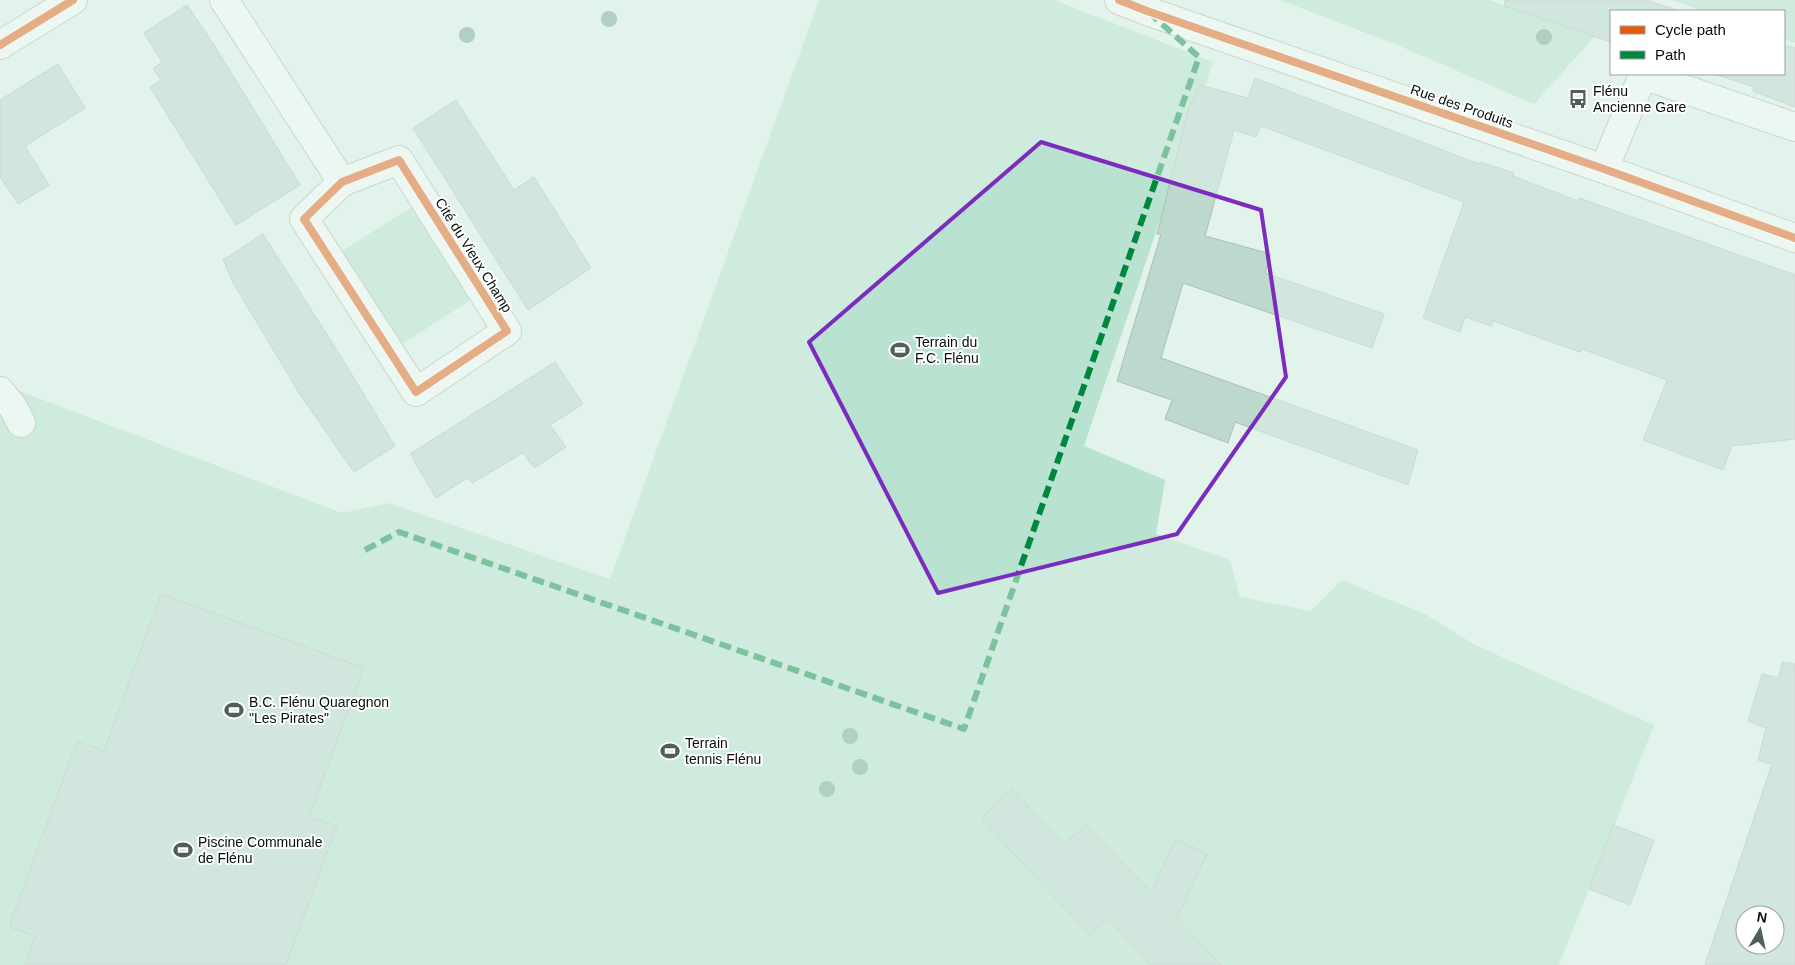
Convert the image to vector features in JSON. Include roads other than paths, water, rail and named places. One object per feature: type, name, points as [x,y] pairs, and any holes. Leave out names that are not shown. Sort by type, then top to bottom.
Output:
[{"type":"street","points":[[0,45],[73,0]]},
{"type":"street","points":[[224,0],[342,182]]},
{"type":"street","name":"Rue des Produits","points":[[1120,0],[1147,11],[1604,168],[1795,238]]},
{"type":"street","points":[[1604,168],[1643,75],[1795,127]]},
{"type":"street","name":"Cité du Vieux Champ","points":[[399,160],[507,331],[416,392],[304,219],[342,182],[399,160]]},
{"type":"street","points":[[0,391],[13,407],[21,422]]},
{"type":"place","name":"Flénu Ancienne Gare","points":[[1578,99]]},
{"type":"place","name":"Terrain du F.C. Flénu","points":[[900,350]]},
{"type":"place","name":"B.C. Flénu Quaregnon \"Les Pirates\"","points":[[234,710]]},
{"type":"place","name":"Terrain tennis Flénu","points":[[670,751]]},
{"type":"place","name":"Piscine Communale de Flénu","points":[[183,850]]}]
